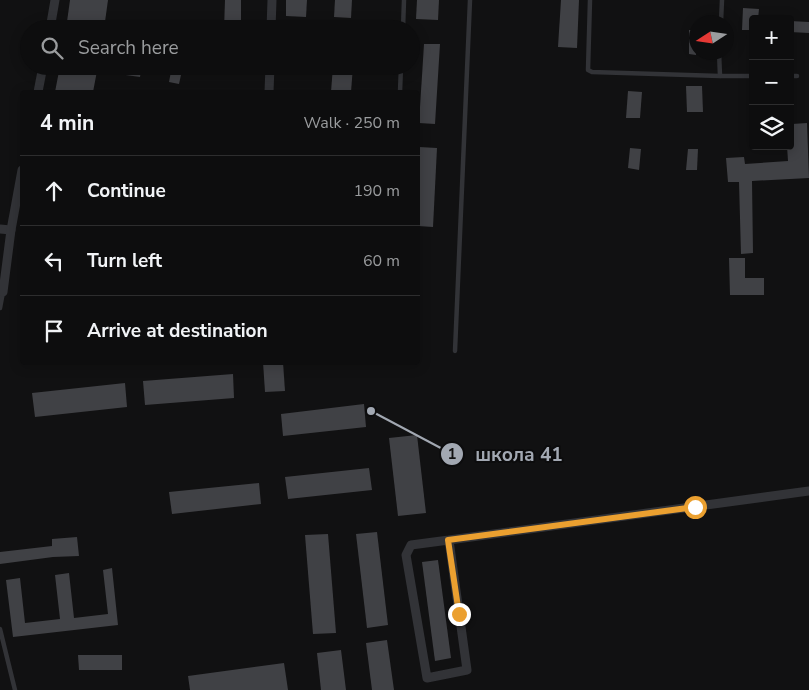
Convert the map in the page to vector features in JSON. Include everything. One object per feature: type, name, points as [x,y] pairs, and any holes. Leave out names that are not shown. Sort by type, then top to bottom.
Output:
[{"type":"street","points":[[52,20],[56,0]]},
{"type":"street","points":[[271,20],[272,0]]},
{"type":"street","points":[[38,90],[41,75]]},
{"type":"street","points":[[269,90],[270,75]]},
{"type":"street","points":[[2,292],[20,181]]},
{"type":"street","points":[[0,229],[11,230]]},
{"type":"street","points":[[448,540],[467,670],[427,678],[406,555],[411,545],[809,491]]},
{"type":"lane","points":[[403,20],[404,0]]},
{"type":"lane","points":[[455,351],[470,0]]},
{"type":"lane","points":[[590,0],[588,70],[592,72],[749,76]]},
{"type":"lane","points":[[721,15],[722,0]]},
{"type":"lane","points":[[720,60],[720,76]]},
{"type":"lane","points":[[400,90],[401,75]]},
{"type":"lane","points":[[0,308],[2,292]]},
{"type":"lane","points":[[0,629],[16,690]]},
{"type":"building","points":[[70,0],[108,0],[105,20],[67,20]]},
{"type":"building","points":[[225,0],[241,0],[241,20],[224,20]]},
{"type":"building","points":[[286,0],[307,0],[306,17],[286,16]]},
{"type":"building","points":[[335,0],[352,0],[351,18],[334,17]]},
{"type":"building","points":[[417,0],[439,0],[438,20],[416,19]]},
{"type":"building","points":[[561,0],[579,0],[577,48],[558,47]]},
{"type":"building","points":[[743,8],[759,9],[758,15],[749,15],[749,30],[742,30]]},
{"type":"building","points":[[794,21],[809,22],[809,33],[794,32]]},
{"type":"building","points":[[424,44],[440,44],[435,124],[420,123]]},
{"type":"building","points":[[58,75],[96,75],[93,90],[55,90]]},
{"type":"building","points":[[170,75],[181,75],[179,84],[169,82]]},
{"type":"building","points":[[332,75],[352,75],[351,90],[331,90]]},
{"type":"building","points":[[686,86],[702,86],[703,112],[687,112]]},
{"type":"building","points":[[628,91],[642,92],[640,118],[626,118]]},
{"type":"building","points":[[807,123],[809,178],[752,181],[753,253],[741,254],[739,182],[728,182],[726,158],[744,157],[745,164],[788,161],[787,150],[794,150],[794,124]]},
{"type":"building","points":[[420,147],[437,148],[433,227],[420,226]]},
{"type":"building","points":[[630,148],[641,149],[639,170],[628,168]]},
{"type":"building","points":[[688,149],[698,149],[697,170],[686,170]]},
{"type":"building","points":[[729,258],[745,258],[745,278],[764,278],[764,295],[730,295]]},
{"type":"building","points":[[263,365],[283,365],[285,391],[265,392]]},
{"type":"building","points":[[233,374],[234,398],[145,405],[143,381]]},
{"type":"building","points":[[125,383],[127,407],[35,417],[32,393]]},
{"type":"building","points":[[364,404],[366,427],[283,436],[281,414]]},
{"type":"building","points":[[417,435],[426,513],[398,516],[389,438]]},
{"type":"building","points":[[369,468],[372,490],[288,499],[285,477]]},
{"type":"building","points":[[259,483],[261,504],[172,514],[169,492]]},
{"type":"building","points":[[377,532],[388,625],[367,628],[356,534]]},
{"type":"building","points":[[328,534],[336,633],[313,634],[305,535]]},
{"type":"building","points":[[77,537],[79,556],[53,557],[0,564],[0,552],[52,546],[52,539]]},
{"type":"building","points":[[438,560],[451,658],[435,661],[422,562]]},
{"type":"building","points":[[112,568],[118,625],[13,637],[6,580],[20,578],[25,623],[60,619],[55,575],[69,573],[74,618],[108,614],[103,570]]},
{"type":"building","points":[[387,640],[394,690],[372,690],[366,643]]},
{"type":"building","points":[[341,650],[346,690],[321,690],[317,653]]},
{"type":"building","points":[[78,655],[122,655],[122,670],[79,670]]},
{"type":"building","points":[[284,663],[288,690],[190,690],[188,676]]},
{"type":"place","name":"школа 41","points":[[371,411]]},
{"type":"route","points":[[459,614],[448,540],[695,507]]}]
